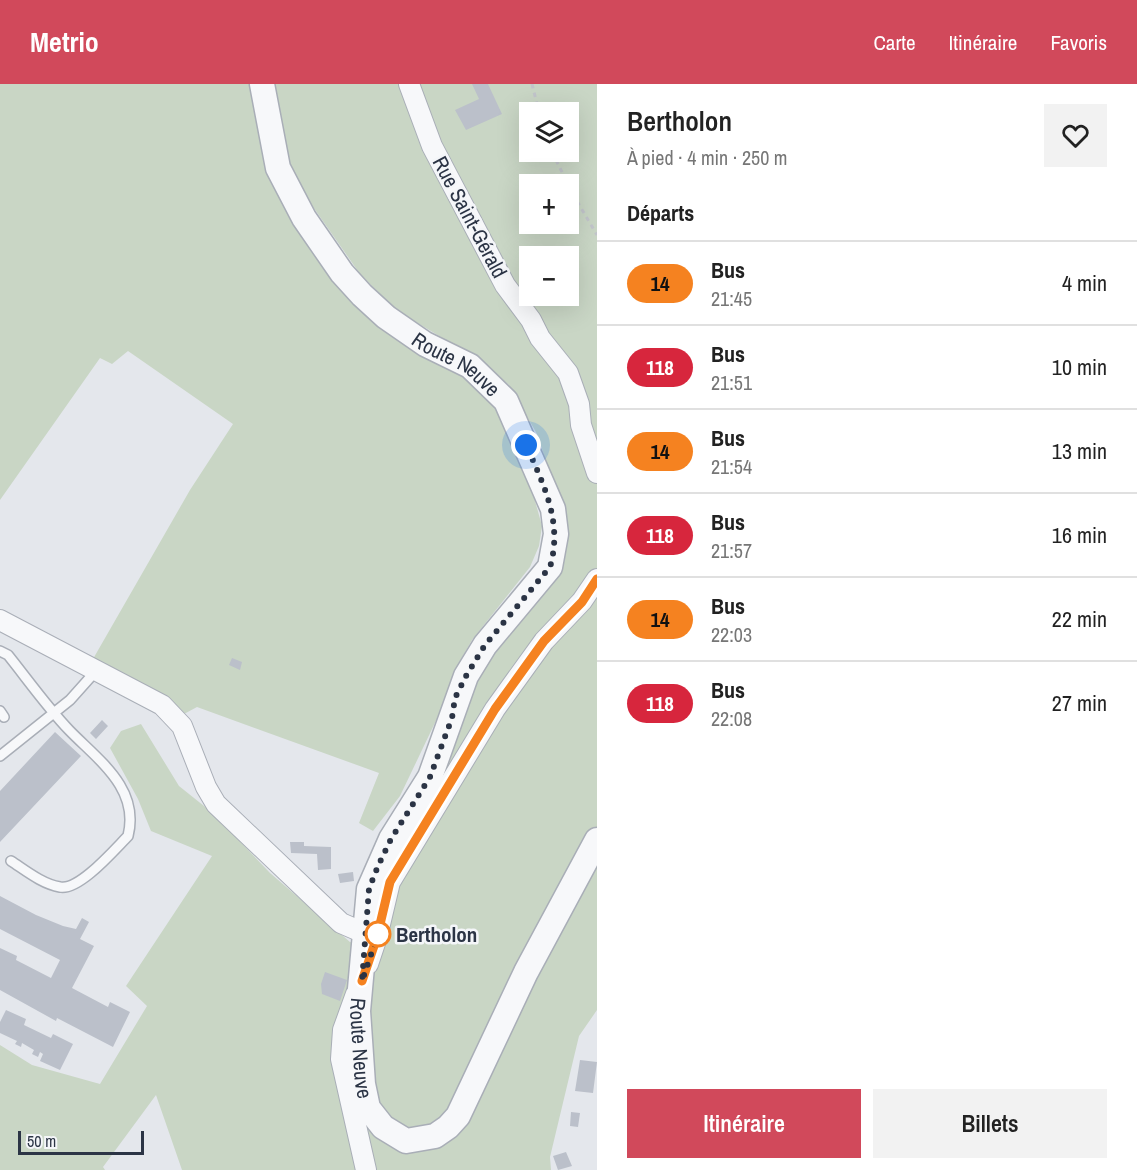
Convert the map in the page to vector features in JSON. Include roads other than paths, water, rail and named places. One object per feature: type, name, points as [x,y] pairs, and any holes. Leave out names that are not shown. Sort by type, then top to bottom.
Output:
[{"type":"street","name":"Route Neuve","points":[[262,84],[278,168],[304,218],[342,273],[386,317],[425,344],[470,366],[506,401],[553,509],[556,534],[550,567],[485,645],[466,676],[455,698],[452,718],[430,777],[391,839],[369,889],[358,1011],[363,1084],[368,1108],[383,1127],[394,1136],[406,1141],[418,1141],[435,1136],[448,1127],[467,1099],[526,972],[597,840]]},
{"type":"street","name":"Rue Saint-Gérald","points":[[409,84],[432,146],[505,285],[531,320],[540,338],[568,373],[579,404],[581,425],[597,473]]},
{"type":"street","points":[[366,1170],[341,1059],[343,1030],[377,937],[390,882],[495,709],[544,641],[582,602],[597,579]]},
{"type":"street","points":[[0,620],[95,672],[162,705],[173,715],[187,737],[206,787],[231,821],[341,923],[364,933]]},
{"type":"lane","points":[[0,651],[8,655],[55,712],[119,781],[128,802],[130,827],[128,836],[76,885],[61,888],[38,879],[11,861]]},
{"type":"lane","points":[[0,756],[55,712],[95,672]]},
{"type":"place","name":"Bertholon","points":[[378,934]]}]
